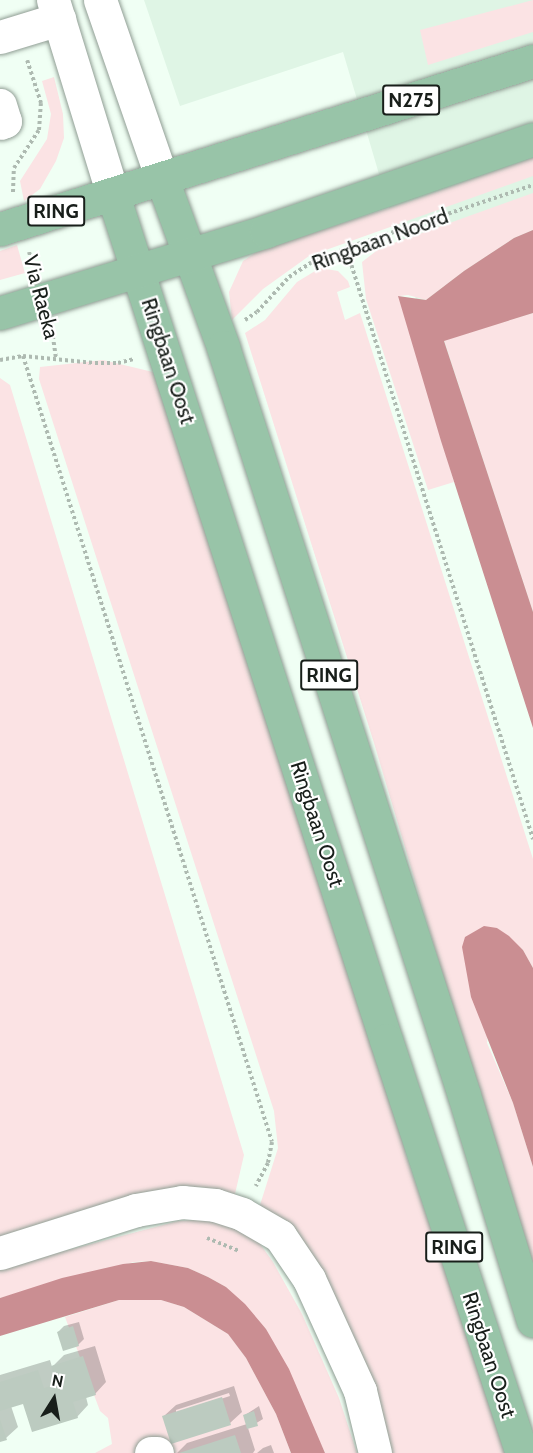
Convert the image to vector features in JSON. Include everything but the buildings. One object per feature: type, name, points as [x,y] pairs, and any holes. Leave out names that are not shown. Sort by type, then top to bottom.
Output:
[{"type":"main road","name":"N275","points":[[162,179],[533,61]]},
{"type":"main road","name":"Ringbaan Noord","points":[[0,313],[140,272],[533,139]]},
{"type":"main road","name":"RING","points":[[10,225],[162,179],[192,255],[218,331],[464,1095],[533,1321]]},
{"type":"main road","name":"Ringbaan Oost","points":[[113,195],[140,272],[386,1040],[522,1453]]},
{"type":"street","points":[[100,0],[162,179]]},
{"type":"street","points":[[8,35],[56,9],[113,195]]},
{"type":"street","points":[[0,105],[5,121],[0,123]]},
{"type":"street","points":[[0,1253],[136,1210],[182,1202],[215,1205],[242,1214],[280,1236],[309,1279],[360,1391],[375,1453]]},
{"type":"street","points":[[151,1453],[157,1453]]},
{"type":"path","name":"Via Raeka","points":[[8,35],[41,103],[39,130],[14,168],[10,225],[43,301],[52,332],[56,358]]},
{"type":"path","name":"Ringbaan Noord","points":[[218,331],[240,323],[257,312],[297,272],[312,262],[346,248],[533,185]]},
{"type":"path","points":[[346,248],[533,839]]},
{"type":"path","points":[[0,360],[23,356],[118,363],[165,349]]},
{"type":"path","points":[[23,356],[272,1142],[268,1163],[242,1214]]},
{"type":"path","points":[[203,1236],[246,1254]]},
{"type":"shaded area","points":[[144,0],[533,0],[533,696],[343,52],[180,106]]},
{"type":"shaded area","points":[[533,0],[533,32],[428,65],[420,30]]},
{"type":"shaded area","points":[[54,77],[63,114],[64,138],[56,161],[40,189],[24,201],[20,181],[47,139],[51,114],[42,81]]},
{"type":"shaded area","points":[[533,158],[533,176],[309,256],[263,289],[232,320],[229,292],[243,261],[258,251]]},
{"type":"shaded area","points":[[533,193],[533,230],[514,238],[464,271],[426,300],[408,295],[399,296],[454,482],[428,490],[366,299],[362,262],[380,248]]},
{"type":"shaded area","points":[[533,230],[533,313],[444,341],[533,612],[533,728],[441,441],[398,296],[426,300],[464,271],[514,238]]},
{"type":"shaded area","points":[[17,245],[25,273],[0,280],[0,251]]},
{"type":"shaded area","points":[[320,268],[338,271],[348,281],[350,287],[337,292],[345,320],[360,313],[533,859],[533,968],[523,950],[497,928],[487,1043],[513,1103],[533,1167],[533,1279],[374,743],[245,333],[265,320],[297,282]]},
{"type":"shaded area","points":[[533,313],[533,612],[444,340]]},
{"type":"shaded area","points":[[103,360],[157,373],[405,1153],[507,1453],[389,1453],[280,1220],[260,1205],[278,1148],[274,1111],[39,379],[40,367]]},
{"type":"shaded area","points":[[0,378],[10,385],[244,1155],[235,1194],[200,1187],[172,1191],[0,1238]]},
{"type":"shaded area","points":[[484,926],[497,928],[509,936],[523,950],[533,968],[533,1167],[513,1103],[471,997],[462,947],[465,937]]},
{"type":"shaded area","points":[[212,1219],[247,1232],[258,1241],[273,1262],[302,1314],[339,1398],[357,1453],[325,1453],[266,1329],[226,1287],[188,1268],[151,1261],[134,1262],[0,1298],[0,1268],[178,1221]]},
{"type":"shaded area","points":[[151,1261],[188,1268],[208,1277],[226,1287],[245,1304],[266,1329],[289,1369],[325,1453],[291,1453],[276,1414],[246,1358],[228,1334],[184,1307],[161,1300],[119,1300],[0,1336],[0,1298],[62,1278],[123,1264]]},
{"type":"shaded area","points":[[140,1298],[161,1300],[184,1307],[228,1334],[246,1358],[276,1414],[291,1453],[95,1453],[112,1444],[108,1418],[100,1411],[65,1317],[119,1300]]}]
